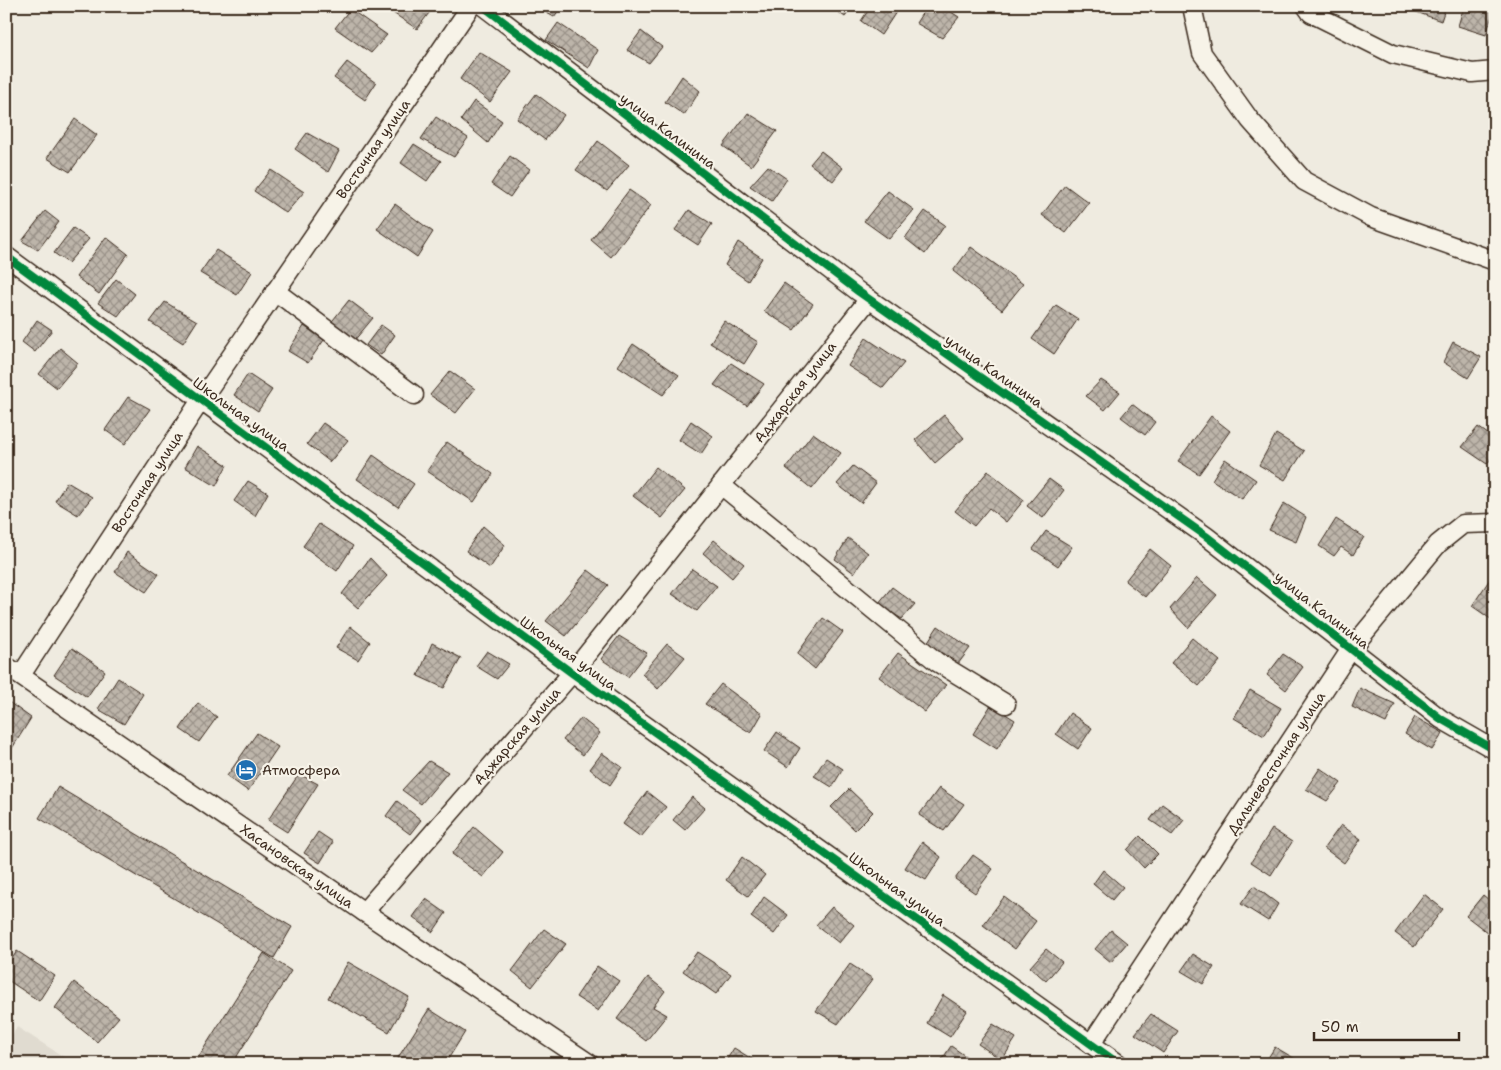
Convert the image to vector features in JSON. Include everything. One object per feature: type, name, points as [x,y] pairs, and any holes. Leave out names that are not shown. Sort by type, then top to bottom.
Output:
[{"type":"street","name":"Восточная улица","points":[[21,675],[201,400],[471,6]]},
{"type":"street","name":"улица Калинина","points":[[483,6],[869,299],[1206,536],[1441,719],[1495,750]]},
{"type":"street","points":[[1192,6],[1202,53],[1250,120],[1304,181],[1371,217],[1495,262]]},
{"type":"street","points":[[1306,6],[1311,13],[1392,54],[1472,72],[1495,71]]},
{"type":"street","name":"Школьная улица","points":[[6,256],[572,673],[1119,1064]]},
{"type":"street","points":[[275,291],[414,395]]},
{"type":"street","name":"Аджарская улица","points":[[364,912],[572,673],[869,299]]},
{"type":"street","points":[[721,485],[937,662],[1006,704]]},
{"type":"street","name":"Дальневосточная улица","points":[[1091,1044],[1351,649],[1438,544],[1463,524],[1495,523]]},
{"type":"street","name":"Хасановская улица","points":[[6,666],[364,912],[573,1059],[590,1064]]},
{"type":"shaded area","points":[[17,1027],[75,1064],[6,1064],[6,1044]]},
{"type":"building","points":[[388,6],[428,6],[432,9],[417,29],[387,9]]},
{"type":"building","points":[[534,6],[562,6],[554,17]]},
{"type":"building","points":[[830,6],[853,6],[845,17]]},
{"type":"building","points":[[871,6],[894,6],[898,9],[881,35],[861,21]]},
{"type":"building","points":[[927,6],[942,6],[959,17],[942,38],[916,23]]},
{"type":"building","points":[[1412,6],[1446,6],[1441,21],[1411,10]]},
{"type":"building","points":[[1464,6],[1495,6],[1486,35],[1458,26]]},
{"type":"building","points":[[350,9],[387,35],[371,53],[335,28]]},
{"type":"building","points":[[558,23],[598,50],[589,68],[546,40]]},
{"type":"building","points":[[641,31],[662,47],[649,63],[627,50]]},
{"type":"building","points":[[479,52],[512,72],[490,102],[460,79]]},
{"type":"building","points":[[347,62],[376,83],[365,100],[334,78]]},
{"type":"building","points":[[682,76],[700,91],[684,115],[665,102]]},
{"type":"building","points":[[536,94],[564,115],[545,140],[517,119]]},
{"type":"building","points":[[474,101],[502,121],[488,143],[461,120]]},
{"type":"building","points":[[748,113],[777,131],[751,166],[723,146]]},
{"type":"building","points":[[436,117],[468,138],[454,157],[421,139]]},
{"type":"building","points":[[75,119],[97,135],[70,172],[47,158]]},
{"type":"building","points":[[307,133],[339,151],[328,172],[295,149]]},
{"type":"building","points":[[598,141],[629,165],[607,191],[576,170]]},
{"type":"building","points":[[414,144],[441,161],[427,181],[401,163]]},
{"type":"building","points":[[821,151],[843,168],[833,181],[810,164]]},
{"type":"building","points":[[510,156],[529,170],[510,197],[491,184]]},
{"type":"building","points":[[768,166],[787,179],[772,201],[750,186]]},
{"type":"building","points":[[271,170],[304,192],[286,213],[254,191]]},
{"type":"building","points":[[1065,185],[1089,203],[1066,233],[1042,215]]},
{"type":"building","points":[[629,190],[651,205],[611,257],[591,240]]},
{"type":"building","points":[[888,191],[914,210],[889,239],[864,221]]},
{"type":"building","points":[[395,204],[433,232],[417,257],[377,229]]},
{"type":"building","points":[[689,210],[712,224],[698,245],[675,230]]},
{"type":"building","points":[[45,211],[59,222],[38,250],[22,241]]},
{"type":"building","points":[[925,211],[945,225],[925,254],[905,238]]},
{"type":"building","points":[[73,228],[89,239],[68,263],[54,253]]},
{"type":"building","points":[[106,237],[128,254],[99,294],[76,277]]},
{"type":"building","points":[[738,242],[762,258],[748,281],[725,265]]},
{"type":"building","points":[[971,247],[1023,284],[1002,310],[953,271]]},
{"type":"building","points":[[216,250],[252,272],[237,295],[200,273]]},
{"type":"building","points":[[116,279],[135,294],[118,316],[98,303]]},
{"type":"building","points":[[784,283],[813,304],[794,330],[764,311]]},
{"type":"building","points":[[349,300],[373,318],[353,342],[329,325]]},
{"type":"building","points":[[165,302],[197,321],[183,343],[150,322]]},
{"type":"building","points":[[1056,305],[1078,319],[1054,354],[1032,339]]},
{"type":"building","points":[[37,320],[52,330],[35,352],[22,342]]},
{"type":"building","points":[[724,321],[758,342],[744,364],[710,343]]},
{"type":"building","points":[[381,325],[395,335],[381,355],[366,345]]},
{"type":"building","points":[[304,326],[324,340],[308,363],[288,351]]},
{"type":"building","points":[[866,338],[904,363],[883,388],[848,366]]},
{"type":"building","points":[[1453,342],[1481,357],[1468,378],[1443,362]]},
{"type":"building","points":[[633,344],[679,375],[663,395],[618,366]]},
{"type":"building","points":[[60,348],[78,363],[57,388],[39,374]]},
{"type":"building","points":[[731,363],[764,384],[747,406],[714,385]]},
{"type":"building","points":[[450,371],[475,389],[456,413],[430,395]]},
{"type":"building","points":[[248,374],[272,390],[258,411],[234,395]]},
{"type":"building","points":[[1101,380],[1120,392],[1105,410],[1086,396]]},
{"type":"building","points":[[128,397],[150,409],[125,444],[105,430]]},
{"type":"building","points":[[1132,404],[1155,422],[1145,435],[1121,417]]},
{"type":"building","points":[[944,415],[964,438],[935,463],[915,440]]},
{"type":"building","points":[[1211,416],[1230,431],[1199,474],[1178,461]]},
{"type":"building","points":[[691,421],[713,436],[701,454],[679,440]]},
{"type":"building","points":[[323,423],[348,440],[330,462],[307,444]]},
{"type":"building","points":[[1478,427],[1495,439],[1495,454],[1487,464],[1462,447]]},
{"type":"building","points":[[813,433],[841,453],[812,489],[786,468]]},
{"type":"building","points":[[1276,434],[1304,451],[1285,480],[1259,465]]},
{"type":"building","points":[[447,442],[493,474],[474,502],[427,471]]},
{"type":"building","points":[[197,446],[227,465],[216,486],[185,467]]},
{"type":"building","points":[[373,455],[414,484],[398,507],[357,479]]},
{"type":"building","points":[[1225,459],[1256,480],[1242,499],[1212,480]]},
{"type":"building","points":[[853,466],[876,483],[861,503],[837,484]]},
{"type":"building","points":[[656,467],[685,490],[662,518],[633,496]]},
{"type":"building","points":[[988,471],[1024,500],[1006,522],[989,508],[974,526],[955,511]]},
{"type":"building","points":[[1049,479],[1064,490],[1043,518],[1027,506]]},
{"type":"building","points":[[248,481],[268,493],[255,516],[234,501]]},
{"type":"building","points":[[67,482],[92,497],[78,515],[55,501]]},
{"type":"building","points":[[1284,503],[1306,517],[1296,542],[1269,530]]},
{"type":"building","points":[[1336,519],[1364,537],[1353,555],[1341,547],[1334,556],[1319,546]]},
{"type":"building","points":[[319,524],[353,546],[337,571],[303,546]]},
{"type":"building","points":[[483,526],[505,545],[490,568],[466,551]]},
{"type":"building","points":[[1046,531],[1072,547],[1058,566],[1033,549]]},
{"type":"building","points":[[848,538],[868,553],[854,573],[835,559]]},
{"type":"building","points":[[714,540],[744,564],[732,578],[703,553]]},
{"type":"building","points":[[1150,549],[1171,566],[1145,597],[1125,581]]},
{"type":"building","points":[[127,552],[159,574],[146,592],[115,572]]},
{"type":"building","points":[[370,558],[387,576],[358,608],[342,594]]},
{"type":"building","points":[[692,569],[717,586],[697,611],[672,594]]},
{"type":"building","points":[[588,570],[608,585],[566,636],[546,621]]},
{"type":"building","points":[[1495,574],[1495,622],[1472,606]]},
{"type":"building","points":[[1197,578],[1217,595],[1188,628],[1170,609]]},
{"type":"building","points":[[892,587],[915,604],[902,619],[878,604]]},
{"type":"building","points":[[823,618],[843,632],[815,669],[797,654]]},
{"type":"building","points":[[350,626],[370,642],[358,660],[336,648]]},
{"type":"building","points":[[938,626],[970,648],[958,664],[927,643]]},
{"type":"building","points":[[619,636],[647,653],[628,677],[601,659]]},
{"type":"building","points":[[1192,638],[1220,661],[1199,686],[1171,663]]},
{"type":"building","points":[[432,643],[461,658],[444,688],[418,676]]},
{"type":"building","points":[[667,644],[685,657],[658,689],[642,674]]},
{"type":"building","points":[[72,648],[105,671],[87,697],[54,675]]},
{"type":"building","points":[[487,651],[509,664],[497,679],[476,666]]},
{"type":"building","points":[[898,653],[946,685],[925,712],[879,677]]},
{"type":"building","points":[[1283,654],[1303,667],[1286,690],[1267,675]]},
{"type":"building","points":[[118,678],[143,694],[124,724],[98,709]]},
{"type":"building","points":[[721,684],[762,714],[751,733],[705,704]]},
{"type":"building","points":[[1360,688],[1395,704],[1386,723],[1352,707]]},
{"type":"building","points":[[1250,690],[1281,708],[1264,736],[1234,718]]},
{"type":"building","points":[[6,700],[31,718],[6,758]]},
{"type":"building","points":[[198,703],[217,717],[199,742],[180,729]]},
{"type":"building","points":[[991,705],[1015,720],[997,749],[973,734]]},
{"type":"building","points":[[1070,713],[1092,728],[1078,749],[1056,734]]},
{"type":"building","points":[[1415,717],[1443,733],[1432,750],[1405,734]]},
{"type":"building","points":[[581,718],[600,733],[583,755],[563,740]]},
{"type":"building","points":[[777,732],[800,748],[788,767],[764,751]]},
{"type":"building","points":[[257,733],[278,747],[248,791],[227,776]]},
{"type":"building","points":[[602,753],[622,767],[610,785],[590,769]]},
{"type":"building","points":[[826,758],[843,769],[832,787],[814,776]]},
{"type":"building","points":[[429,761],[448,772],[421,804],[402,790]]},
{"type":"building","points":[[1320,768],[1341,783],[1327,801],[1306,789]]},
{"type":"building","points":[[299,774],[318,784],[287,832],[268,820]]},
{"type":"building","points":[[58,787],[292,927],[274,958],[39,818]]},
{"type":"building","points":[[939,788],[964,804],[944,831],[919,815]]},
{"type":"building","points":[[849,789],[873,812],[855,830],[831,807]]},
{"type":"building","points":[[647,792],[666,807],[641,837],[623,824]]},
{"type":"building","points":[[692,797],[705,808],[685,830],[673,820]]},
{"type":"building","points":[[397,801],[421,820],[410,834],[386,816]]},
{"type":"building","points":[[1162,804],[1184,820],[1172,835],[1150,820]]},
{"type":"building","points":[[1341,825],[1361,839],[1344,863],[1324,848]]},
{"type":"building","points":[[474,827],[503,852],[483,877],[452,854]]},
{"type":"building","points":[[1272,829],[1292,842],[1271,875],[1251,862]]},
{"type":"building","points":[[318,832],[333,842],[320,863],[304,853]]},
{"type":"building","points":[[1140,836],[1158,854],[1144,868],[1127,850]]},
{"type":"building","points":[[922,842],[941,857],[926,880],[905,868]]},
{"type":"building","points":[[973,855],[993,869],[975,893],[955,879]]},
{"type":"building","points":[[742,857],[765,875],[748,896],[726,880]]},
{"type":"building","points":[[1103,870],[1123,887],[1112,900],[1093,884]]},
{"type":"building","points":[[1254,886],[1278,904],[1268,921],[1241,904]]},
{"type":"building","points":[[1424,894],[1443,909],[1414,947],[1395,933]]},
{"type":"building","points":[[1483,895],[1495,905],[1495,933],[1492,936],[1466,916]]},
{"type":"building","points":[[764,897],[788,915],[774,934],[751,917]]},
{"type":"building","points":[[1004,897],[1036,921],[1015,949],[983,925]]},
{"type":"building","points":[[426,899],[446,913],[433,932],[413,917]]},
{"type":"building","points":[[832,907],[854,925],[839,943],[816,925]]},
{"type":"building","points":[[544,929],[566,944],[532,987],[512,971]]},
{"type":"building","points":[[1111,930],[1127,943],[1111,962],[1095,949]]},
{"type":"building","points":[[1046,949],[1062,962],[1046,981],[1030,967]]},
{"type":"building","points":[[17,951],[55,976],[39,1001],[6,979],[6,968]]},
{"type":"building","points":[[697,952],[731,974],[716,994],[683,971]]},
{"type":"building","points":[[264,953],[291,971],[232,1064],[194,1064]]},
{"type":"building","points":[[1193,954],[1214,967],[1203,984],[1181,971]]},
{"type":"building","points":[[348,962],[409,997],[389,1032],[328,998]]},
{"type":"building","points":[[850,964],[873,979],[838,1024],[816,1011]]},
{"type":"building","points":[[597,966],[619,981],[598,1011],[576,997]]},
{"type":"building","points":[[648,977],[665,991],[653,1007],[667,1015],[646,1041],[617,1019]]},
{"type":"building","points":[[74,982],[119,1017],[97,1042],[55,1008]]},
{"type":"building","points":[[943,995],[967,1011],[950,1037],[927,1023]]},
{"type":"building","points":[[429,1009],[465,1032],[445,1064],[394,1064]]},
{"type":"building","points":[[1151,1014],[1178,1031],[1163,1053],[1135,1034]]},
{"type":"building","points":[[993,1024],[1016,1038],[1002,1060],[978,1044]]},
{"type":"building","points":[[951,1046],[971,1060],[968,1064],[939,1064]]},
{"type":"building","points":[[1275,1047],[1297,1060],[1294,1064],[1264,1064]]},
{"type":"building","points":[[734,1048],[760,1064],[724,1064]]},
{"type":"cycle path","points":[[483,6],[859,292],[1206,536],[1441,719],[1495,750]]},
{"type":"cycle path","points":[[6,256],[572,673],[1119,1064]]},
{"type":"place","name":"Атмосфера","points":[[246,770]]}]
